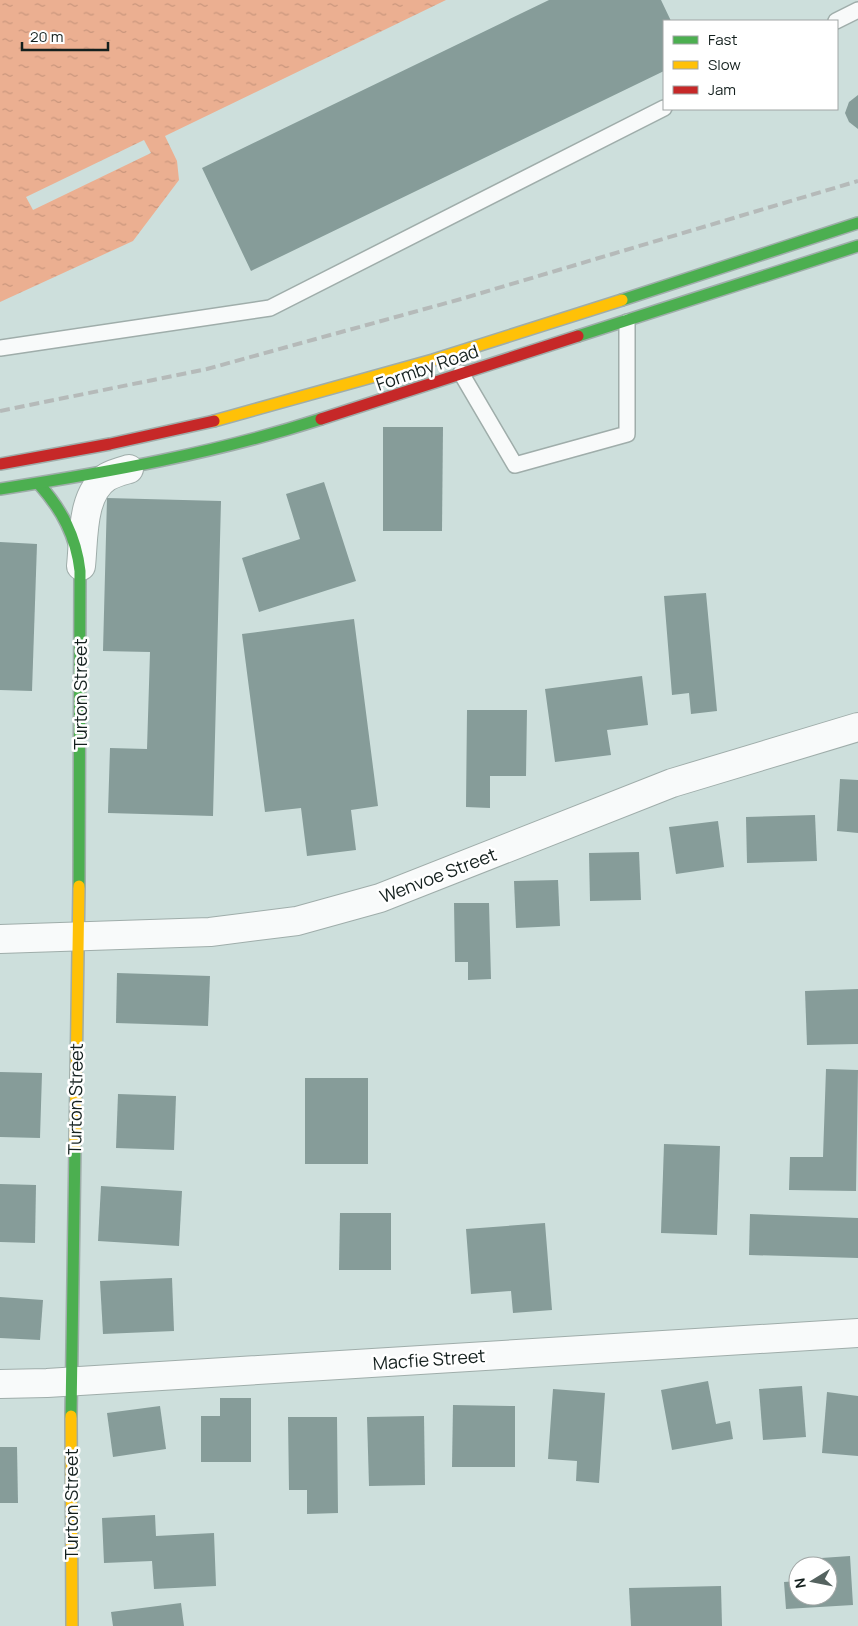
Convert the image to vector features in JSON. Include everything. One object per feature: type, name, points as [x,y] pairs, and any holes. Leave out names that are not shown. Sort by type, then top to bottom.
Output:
[{"type":"main road","name":"Formby Road","points":[[0,464],[119,444],[271,408],[445,357],[858,223]]},
{"type":"main road","name":"Formby Road","points":[[0,490],[131,468],[260,439],[330,419],[461,373],[627,322],[858,246]]},
{"type":"main road","name":"Turton Street","points":[[39,484],[65,516],[73,532],[78,549],[80,571],[79,938],[71,1381],[72,1626]]},
{"type":"street","name":"Turton Street","points":[[80,571],[91,500],[100,484],[107,477],[131,468]]},
{"type":"street","name":"Wenvoe Street","points":[[0,939],[79,938],[210,932],[297,921],[380,898],[672,783],[858,727]]},
{"type":"street","name":"Macfie Street","points":[[0,1384],[858,1333]]},
{"type":"lane","points":[[838,20],[858,10]]},
{"type":"lane","points":[[0,348],[270,308],[663,109]]},
{"type":"lane","points":[[461,373],[514,466],[627,434],[627,322]]},
{"type":"water","points":[[0,0],[446,0],[165,136],[177,161],[179,180],[133,241],[0,302]]},
{"type":"pier","points":[[144,140],[151,153],[33,210],[26,197]]},
{"type":"building","points":[[549,0],[661,0],[671,20],[663,20],[663,71],[251,271],[202,168]]},
{"type":"building","points":[[858,95],[858,129],[849,122],[845,113],[849,102]]},
{"type":"building","points":[[383,427],[443,427],[442,531],[383,531]]},
{"type":"building","points":[[324,482],[356,581],[259,612],[242,558],[300,539],[286,494]]},
{"type":"building","points":[[107,498],[221,501],[213,816],[108,813],[110,748],[147,749],[150,652],[103,651]]},
{"type":"building","points":[[0,542],[37,544],[32,691],[0,690]]},
{"type":"building","points":[[706,593],[717,711],[691,714],[689,693],[672,695],[664,596]]},
{"type":"building","points":[[354,619],[378,806],[351,810],[356,850],[307,856],[301,808],[265,812],[242,634]]},
{"type":"building","points":[[642,676],[648,725],[607,730],[611,755],[555,762],[545,689]]},
{"type":"building","points":[[467,710],[527,710],[526,776],[490,776],[490,808],[466,807]]},
{"type":"building","points":[[840,779],[858,780],[858,833],[837,831]]},
{"type":"building","points":[[815,815],[817,861],[747,863],[746,817]]},
{"type":"building","points":[[718,821],[724,867],[676,874],[669,827]]},
{"type":"building","points":[[639,852],[641,900],[590,901],[589,853]]},
{"type":"building","points":[[558,880],[560,926],[516,928],[514,881]]},
{"type":"building","points":[[454,903],[489,903],[491,979],[468,980],[468,962],[455,962]]},
{"type":"building","points":[[117,973],[210,976],[208,1026],[116,1023]]},
{"type":"building","points":[[858,989],[858,1044],[807,1045],[805,991]]},
{"type":"building","points":[[826,1069],[858,1070],[856,1191],[789,1190],[790,1157],[823,1157]]},
{"type":"building","points":[[0,1072],[42,1073],[40,1138],[0,1137]]},
{"type":"building","points":[[305,1078],[368,1078],[368,1164],[305,1164]]},
{"type":"building","points":[[118,1094],[176,1096],[174,1150],[116,1148]]},
{"type":"building","points":[[664,1144],[720,1146],[717,1235],[661,1233]]},
{"type":"building","points":[[0,1184],[36,1185],[35,1243],[0,1242]]},
{"type":"building","points":[[101,1186],[182,1191],[179,1246],[98,1241]]},
{"type":"building","points":[[340,1213],[391,1213],[391,1270],[339,1270]]},
{"type":"building","points":[[750,1214],[858,1218],[858,1258],[749,1255]]},
{"type":"building","points":[[545,1223],[552,1310],[513,1313],[511,1291],[471,1294],[466,1229]]},
{"type":"building","points":[[172,1278],[174,1331],[103,1334],[100,1281]]},
{"type":"building","points":[[0,1297],[43,1300],[40,1340],[0,1338]]},
{"type":"building","points":[[708,1381],[716,1424],[730,1421],[733,1439],[672,1450],[661,1390]]},
{"type":"building","points":[[802,1386],[806,1437],[763,1440],[759,1389]]},
{"type":"building","points":[[553,1389],[605,1393],[599,1483],[576,1481],[577,1461],[548,1459]]},
{"type":"building","points":[[827,1392],[858,1396],[858,1456],[822,1453]]},
{"type":"building","points":[[220,1398],[251,1398],[251,1462],[201,1462],[201,1416],[220,1416]]},
{"type":"building","points":[[453,1405],[515,1406],[515,1467],[452,1467]]},
{"type":"building","points":[[160,1406],[166,1449],[113,1457],[107,1413]]},
{"type":"building","points":[[424,1416],[425,1485],[369,1486],[367,1417]]},
{"type":"building","points":[[288,1417],[337,1417],[338,1513],[307,1514],[307,1490],[289,1490]]},
{"type":"building","points":[[0,1447],[17,1447],[18,1503],[0,1503]]},
{"type":"building","points":[[155,1515],[156,1536],[214,1533],[216,1586],[154,1589],[152,1561],[104,1563],[102,1518]]},
{"type":"building","points":[[850,1556],[853,1605],[838,1606],[838,1557]]},
{"type":"building","points":[[784,1582],[788,1582],[788,1606],[836,1606],[786,1609]]},
{"type":"building","points":[[721,1586],[722,1626],[631,1626],[629,1588]]},
{"type":"building","points":[[181,1603],[184,1626],[113,1626],[111,1612]]},
{"type":"railway","points":[[0,411],[207,369],[461,299],[858,181]]},
{"type":"traffic: fast","points":[[622,300],[858,223]]},
{"type":"traffic: fast","points":[[578,336],[858,246]]},
{"type":"traffic: fast","points":[[0,489],[81,476],[202,452],[321,419]]},
{"type":"traffic: fast","points":[[39,484],[55,504],[67,524],[75,546],[80,571],[79,886]]},
{"type":"traffic: fast","points":[[71,1416],[75,1144]]},
{"type":"traffic: slow","points":[[214,421],[433,360],[622,300]]},
{"type":"traffic: slow","points":[[75,1144],[79,886]]},
{"type":"traffic: slow","points":[[71,1416],[72,1626]]},
{"type":"traffic: jam","points":[[321,419],[578,336]]},
{"type":"traffic: jam","points":[[0,464],[110,444],[214,421]]}]
